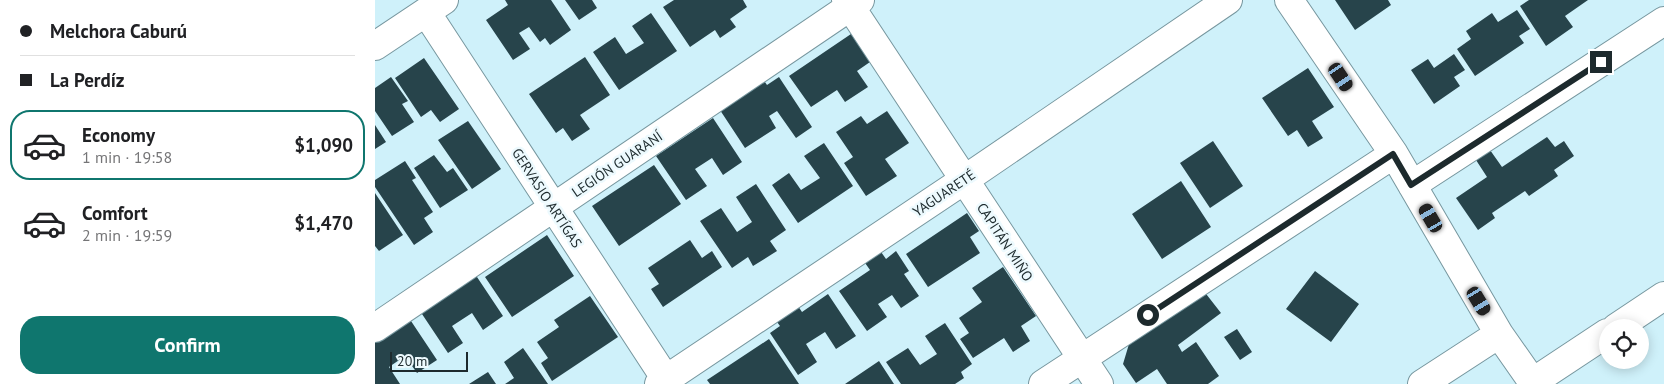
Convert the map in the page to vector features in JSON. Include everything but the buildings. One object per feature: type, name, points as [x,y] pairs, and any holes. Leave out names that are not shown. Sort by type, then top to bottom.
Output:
[{"type":"street","name":"YAGUARETÉ","points":[[665,382],[1228,0]]},
{"type":"street","points":[[1289,0],[1393,154],[1499,334],[1533,383],[1599,338]]},
{"type":"street","name":"CAPITÁN MIÑO","points":[[852,2],[964,180],[1099,384]]},
{"type":"street","name":"LEGIÓN GUARANÍ","points":[[375,328],[852,2]]},
{"type":"street","points":[[375,46],[435,6]]},
{"type":"street","name":"GERVASIO ARTÍGAS","points":[[435,6],[553,207],[665,382]]},
{"type":"street","points":[[1411,185],[1664,21]]},
{"type":"street","points":[[1043,384],[1393,154]]},
{"type":"street","points":[[1630,319],[1664,296]]},
{"type":"street","points":[[1422,384],[1499,334]]},
{"type":"route","points":[[1148,315],[1393,154],[1411,185],[1601,62]]}]
